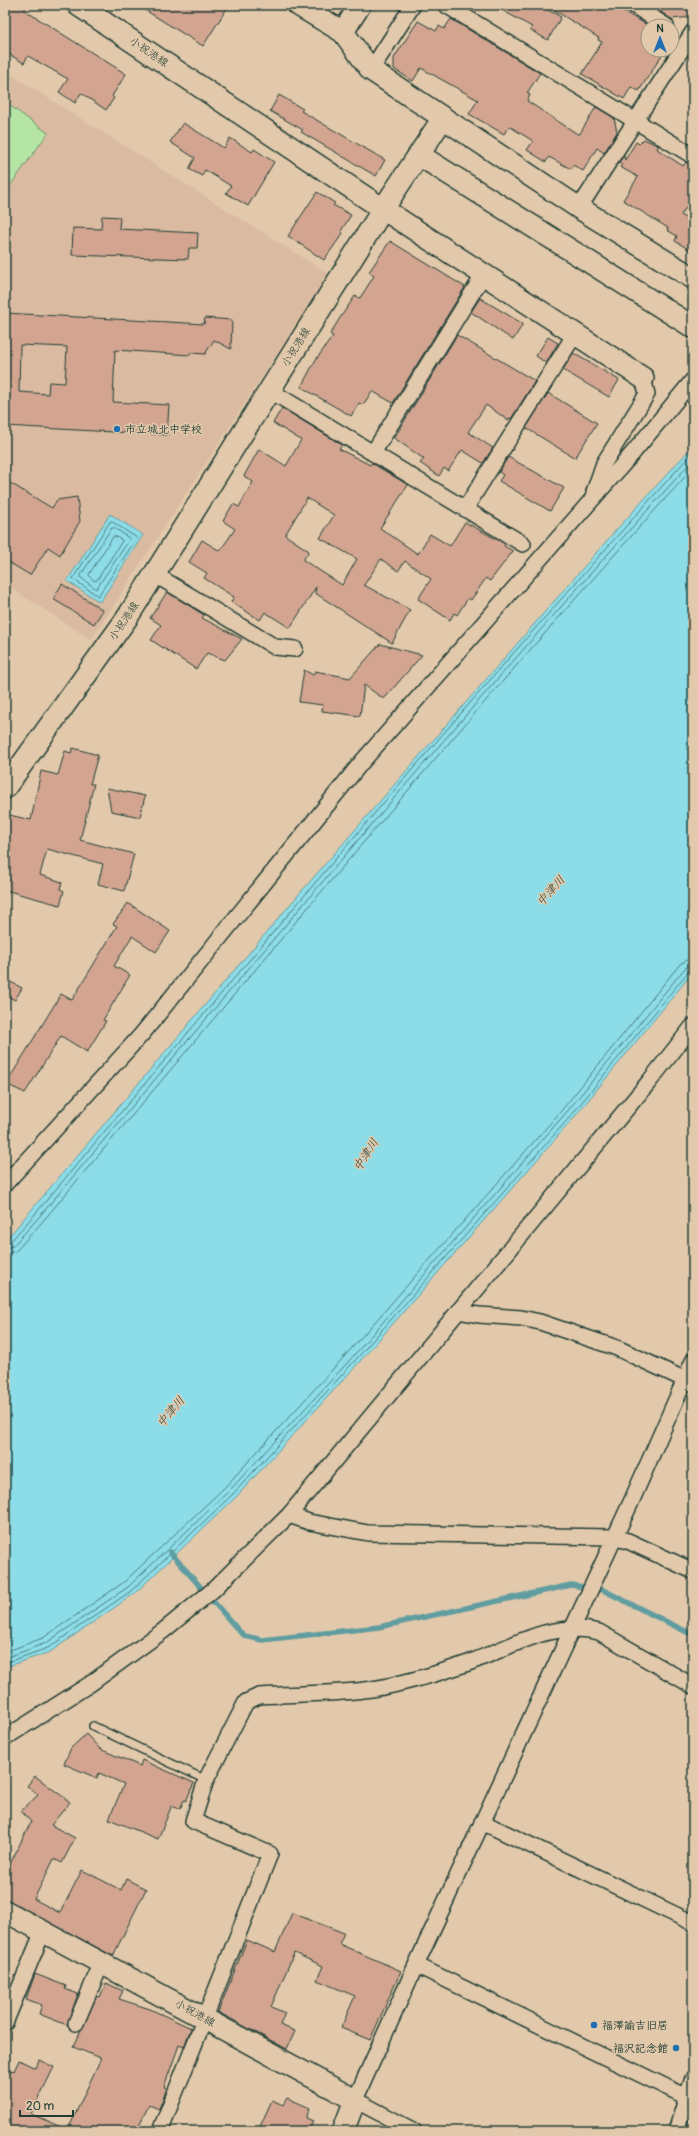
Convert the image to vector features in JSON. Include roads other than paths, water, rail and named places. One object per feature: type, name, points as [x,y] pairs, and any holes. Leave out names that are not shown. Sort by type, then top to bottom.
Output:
[{"type":"main road","name":"小祝港線","points":[[5,788],[126,618],[383,209],[78,5]]},
{"type":"main road","points":[[298,5],[343,32],[371,70],[579,208],[693,278]]},
{"type":"main road","points":[[343,32],[360,5]]},
{"type":"main road","points":[[443,118],[383,209],[643,378]]},
{"type":"main road","points":[[419,155],[693,326]]},
{"type":"main road","name":"小祝港線","points":[[5,1911],[206,2018],[355,2100]]},
{"type":"main road","points":[[343,2131],[355,2100]]},
{"type":"street","points":[[371,70],[413,5]]},
{"type":"street","points":[[446,5],[693,156]]},
{"type":"street","points":[[633,5],[653,18]]},
{"type":"street","points":[[579,208],[691,38],[680,33]]},
{"type":"street","points":[[373,453],[484,274]]},
{"type":"street","points":[[465,509],[575,334]]},
{"type":"street","points":[[593,497],[604,463],[647,394],[643,378]]},
{"type":"street","points":[[5,1184],[142,1034],[361,763],[632,454],[693,380]]},
{"type":"street","points":[[269,390],[523,544]]},
{"type":"street","points":[[154,574],[275,647],[295,649]]},
{"type":"street","points":[[5,1738],[90,1684],[163,1632],[213,1590],[289,1516],[648,1083],[693,1026]]},
{"type":"street","points":[[458,1311],[478,1315],[521,1318],[540,1322],[617,1348],[689,1382]]},
{"type":"street","points":[[414,2131],[355,2100],[482,1822],[689,1382],[693,1361]]},
{"type":"street","points":[[289,1516],[309,1522],[368,1533],[594,1535],[615,1537],[628,1541],[693,1571]]},
{"type":"street","points":[[160,2131],[270,1854],[193,1821],[206,1780],[242,1708],[252,1698],[358,1690],[390,1685],[471,1662],[532,1636],[572,1629],[587,1629],[599,1632],[693,1686]]},
{"type":"street","points":[[482,1822],[693,1923]]},
{"type":"street","points":[[5,2023],[43,1931]]},
{"type":"street","points":[[76,2023],[102,1962]]},
{"type":"street","points":[[416,1965],[690,2098]]},
{"type":"street","points":[[676,2131],[690,2098],[693,2078]]},
{"type":"lane","points":[[93,1726],[206,1780]]},
{"type":"water","name":"中津川","points":[[693,446],[693,972],[572,1120],[354,1368],[236,1497],[134,1594],[50,1652],[5,1667],[5,1241],[294,900],[617,529]]},
{"type":"water","points":[[110,514],[143,535],[100,602],[67,581]]},
{"type":"waterway","points":[[170,1552],[239,1631],[245,1636],[262,1640],[379,1627],[571,1585],[603,1590],[693,1635]]},
{"type":"place","name":"市立城北中学校","points":[[117,429]]},
{"type":"place","name":"福澤諭吉旧居","points":[[594,2025]]},
{"type":"place","name":"福沢記念館","points":[[676,2048]]}]
